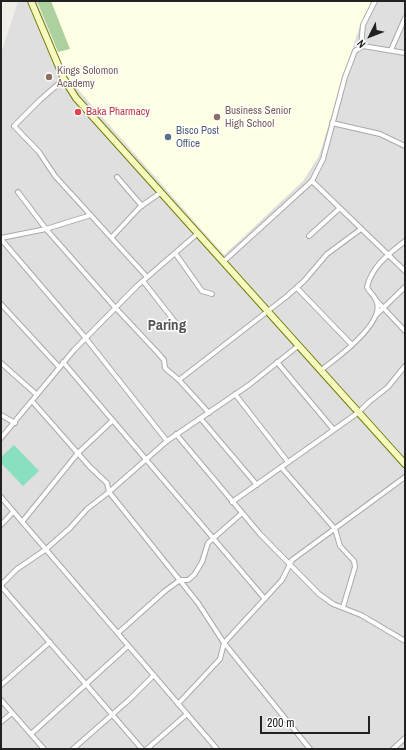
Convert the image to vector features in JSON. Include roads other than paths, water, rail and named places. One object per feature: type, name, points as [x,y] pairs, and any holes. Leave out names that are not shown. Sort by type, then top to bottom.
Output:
[{"type":"main road","points":[[31,1],[64,79],[81,105],[405,464]]},
{"type":"street","points":[[361,47],[363,26],[375,1]]},
{"type":"street","points":[[391,50],[405,18]]},
{"type":"street","points":[[223,262],[312,181],[323,159],[350,59],[355,51],[361,47],[405,53]]},
{"type":"street","points":[[64,79],[14,126],[39,152],[51,171],[147,277]]},
{"type":"street","points":[[332,123],[380,134],[404,145]]},
{"type":"street","points":[[117,177],[142,206]]},
{"type":"street","points":[[312,181],[405,271]]},
{"type":"street","points":[[18,192],[46,229],[164,360],[165,368],[179,380],[209,413]]},
{"type":"street","points":[[112,237],[142,206],[160,193]]},
{"type":"street","points":[[309,236],[340,208]]},
{"type":"street","points":[[91,215],[46,229],[1,238],[167,441]]},
{"type":"street","points":[[179,380],[297,288],[327,254],[361,229]]},
{"type":"street","points":[[1,438],[15,424],[36,394],[63,362],[85,339],[147,277],[197,234]]},
{"type":"street","points":[[405,241],[377,265],[367,287],[376,300],[384,306],[405,331]]},
{"type":"street","points":[[175,252],[202,291],[212,294]]},
{"type":"street","points":[[143,281],[179,327]]},
{"type":"street","points":[[321,370],[344,353],[370,326],[384,306],[405,287]]},
{"type":"street","points":[[297,288],[352,345]]},
{"type":"street","points":[[376,300],[376,316]]},
{"type":"street","points":[[1,304],[59,368]]},
{"type":"street","points":[[142,749],[1,585],[17,569],[45,550],[70,528],[87,509],[109,492],[167,441],[201,419],[298,346]]},
{"type":"street","points":[[63,362],[265,599]]},
{"type":"street","points":[[277,362],[333,429]]},
{"type":"street","points":[[1,363],[36,394]]},
{"type":"street","points":[[232,502],[359,412],[388,387],[405,366]]},
{"type":"street","points":[[235,394],[288,462]]},
{"type":"street","points":[[32,401],[107,483],[109,492],[206,614],[224,643],[310,749]]},
{"type":"street","points":[[1,415],[15,424]]},
{"type":"street","points":[[201,419],[257,485]]},
{"type":"street","points":[[22,522],[78,453],[112,421]]},
{"type":"street","points":[[176,434],[260,534],[319,594],[333,604],[361,615],[405,641]]},
{"type":"street","points":[[281,467],[335,529],[340,546],[354,561],[356,567],[342,607]]},
{"type":"street","points":[[178,704],[220,658],[224,643],[282,580],[286,574],[289,563],[405,477]]},
{"type":"street","points":[[1,498],[217,749]]},
{"type":"street","points":[[1,525],[14,512]]},
{"type":"street","points":[[118,633],[180,580],[188,580],[198,569],[205,549],[212,538],[223,532],[242,513]]},
{"type":"street","points":[[1,685],[50,642]]},
{"type":"street","points":[[31,734],[128,646]]},
{"type":"street","points":[[73,749],[112,715],[154,675]]},
{"type":"street","points":[[1,700],[44,749]]},
{"type":"street","points":[[1,722],[12,713]]},
{"type":"street","points":[[147,749],[187,714]]},
{"type":"street","points":[[393,749],[405,738]]},
{"type":"street","points":[[134,749],[139,745]]},
{"type":"place","name":"Kings Solomon Academy","points":[[49,77]]},
{"type":"place","name":"Baka Pharmacy","points":[[78,112]]},
{"type":"place","name":"Business Senior High School","points":[[217,117]]},
{"type":"place","name":"Bisco Post Office","points":[[168,137]]},
{"type":"district","name":"Paring","points":[[167,326]]}]
